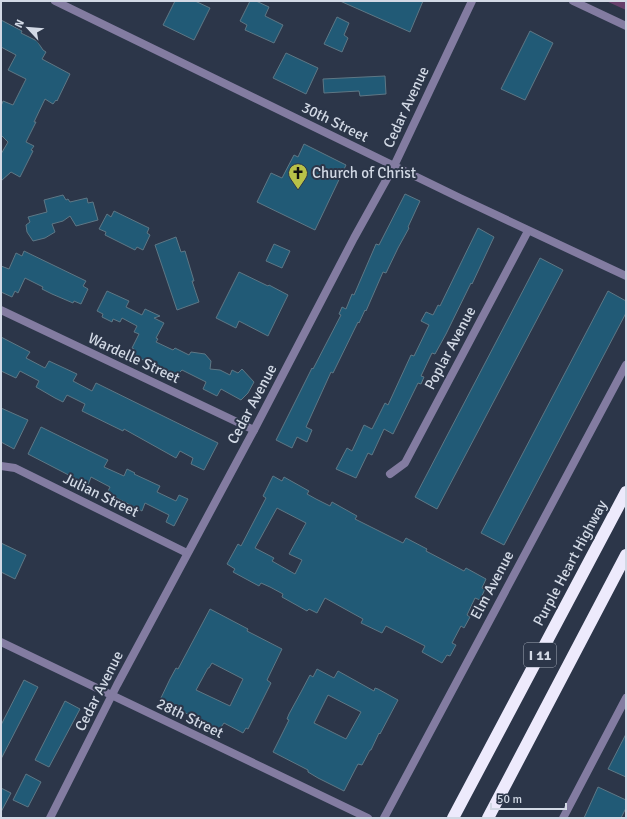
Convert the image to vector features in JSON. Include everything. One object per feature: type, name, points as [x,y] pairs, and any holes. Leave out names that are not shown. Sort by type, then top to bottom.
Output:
[{"type":"highway","name":"Purple Heart Highway","points":[[453,818],[626,492]]},
{"type":"highway","name":"I 11","points":[[488,818],[626,555]]},
{"type":"street","name":"30th Street","points":[[55,1],[528,231],[626,276]]},
{"type":"street","name":"Cedar Avenue","points":[[50,818],[112,695],[254,430],[354,238],[394,166],[472,1]]},
{"type":"street","points":[[572,1],[626,26]]},
{"type":"street","name":"Poplar Avenue","points":[[390,474],[405,463],[528,231]]},
{"type":"street","name":"Wardelle Street","points":[[1,310],[254,430]]},
{"type":"street","name":"Elm Avenue","points":[[384,818],[626,365]]},
{"type":"street","name":"Julian Street","points":[[1,466],[15,468],[187,553]]},
{"type":"street","name":"28th Street","points":[[1,642],[368,818]]},
{"type":"street","points":[[563,818],[626,698]]},
{"type":"shaded area","points":[[606,1],[626,1],[626,10]]},
{"type":"building","points":[[175,1],[195,1],[210,8],[194,40],[163,25]]},
{"type":"building","points":[[250,1],[256,1],[269,7],[265,16],[283,25],[274,43],[245,30],[247,25],[240,21]]},
{"type":"building","points":[[340,1],[423,1],[410,32]]},
{"type":"building","points":[[337,17],[349,23],[344,35],[348,38],[342,52],[324,44]]},
{"type":"building","points":[[1,20],[37,41],[46,52],[42,59],[70,74],[57,101],[56,100],[53,104],[45,99],[26,142],[34,146],[20,177],[11,172],[1,181],[1,154],[8,142],[1,135],[1,106],[3,101],[13,105],[26,79],[8,70],[16,55],[1,47]]},
{"type":"building","points":[[530,31],[553,43],[525,100],[501,89]]},
{"type":"building","points":[[286,53],[318,68],[306,94],[273,78]]},
{"type":"building","points":[[385,76],[386,94],[360,96],[359,91],[324,93],[323,79]]},
{"type":"building","name":"Church of Christ","points":[[304,144],[346,165],[315,230],[257,202],[271,173],[282,178],[294,155],[298,157]]},
{"type":"building","points":[[405,194],[420,201],[408,227],[409,228],[386,273],[383,272],[366,311],[365,310],[359,323],[358,322],[333,373],[331,372],[306,427],[312,430],[307,442],[297,437],[292,448],[276,440],[312,368],[313,369],[341,315],[339,314],[342,307],[346,309],[352,294],[354,295],[376,244],[379,245]]},
{"type":"building","points":[[63,195],[66,200],[68,199],[70,202],[87,198],[88,203],[93,202],[98,220],[76,226],[70,216],[63,221],[52,224],[55,232],[45,238],[33,241],[27,232],[26,225],[30,222],[28,217],[47,212],[44,200]]},
{"type":"building","points":[[114,211],[149,228],[147,233],[150,235],[143,250],[137,247],[135,250],[105,235],[106,232],[99,229],[107,214],[111,217]]},
{"type":"building","points":[[478,228],[494,237],[446,334],[435,354],[432,353],[421,376],[424,377],[421,384],[418,383],[393,434],[384,429],[372,455],[368,453],[356,478],[336,469],[347,448],[352,451],[364,425],[372,429],[385,403],[388,405],[411,355],[414,356],[429,325],[421,321],[426,312],[433,315],[438,305],[440,306]]},
{"type":"building","points":[[176,237],[181,252],[185,251],[199,302],[177,310],[155,245]]},
{"type":"building","points":[[274,244],[290,251],[282,268],[266,261]]},
{"type":"building","points":[[24,251],[86,281],[83,286],[88,289],[81,304],[74,301],[73,303],[52,294],[42,289],[43,287],[25,278],[18,293],[15,291],[12,297],[1,292],[1,266],[9,269],[16,253],[22,256]]},
{"type":"building","points":[[540,258],[563,270],[437,509],[415,497]]},
{"type":"building","points":[[239,272],[288,295],[268,336],[239,321],[236,328],[216,318]]},
{"type":"building","points":[[107,291],[129,301],[126,307],[142,315],[145,309],[160,316],[154,318],[164,323],[156,338],[158,339],[156,342],[173,350],[175,348],[189,355],[191,352],[205,354],[211,361],[210,369],[220,370],[230,375],[232,370],[238,373],[242,369],[254,382],[248,393],[241,400],[221,389],[217,396],[203,389],[206,382],[182,370],[176,376],[131,354],[134,349],[132,348],[139,334],[134,332],[137,326],[122,318],[120,322],[113,319],[112,322],[102,317],[103,314],[97,311]]},
{"type":"building","points":[[608,291],[626,301],[626,313],[504,545],[481,533]]},
{"type":"building","points":[[1,337],[30,352],[26,358],[45,368],[49,361],[77,374],[73,381],[92,391],[96,383],[218,443],[204,470],[191,464],[193,458],[180,451],[176,458],[124,429],[123,431],[82,411],[85,404],[67,395],[63,402],[55,398],[36,387],[39,381],[20,371],[16,378],[1,371]]},
{"type":"building","points":[[1,408],[28,420],[14,449],[1,442]]},
{"type":"building","points":[[41,427],[108,460],[104,467],[124,476],[127,469],[135,473],[134,474],[160,486],[157,492],[176,501],[179,495],[188,499],[174,526],[166,522],[169,515],[145,503],[142,511],[107,493],[110,487],[91,477],[88,485],[28,454]]},
{"type":"building","points":[[273,476],[282,481],[284,477],[309,491],[307,494],[316,499],[330,506],[332,502],[357,516],[355,519],[403,543],[406,538],[427,549],[426,551],[464,571],[466,568],[486,579],[482,588],[485,589],[480,600],[475,598],[467,615],[470,617],[464,628],[461,626],[452,643],[456,645],[450,656],[447,655],[442,663],[422,652],[425,646],[386,626],[382,633],[361,623],[363,619],[325,598],[317,613],[309,609],[307,611],[282,597],[283,594],[270,587],[261,583],[259,586],[233,572],[235,569],[227,564],[238,544],[241,546],[266,498],[263,496]],"holes":[[[277,508],[306,523],[289,554],[302,560],[295,574],[272,561],[274,558],[255,548]]]},
{"type":"building","points":[[1,543],[26,555],[15,579],[1,572]]},
{"type":"building","points":[[210,609],[248,629],[247,631],[282,649],[267,680],[271,683],[248,729],[246,728],[243,733],[224,723],[219,730],[182,711],[181,714],[159,702],[176,668],[178,669]],"holes":[[[212,663],[243,679],[230,706],[196,690]]]},
{"type":"building","points":[[317,669],[334,678],[338,671],[374,691],[375,688],[378,689],[398,700],[371,750],[362,765],[358,764],[344,791],[273,752],[289,720],[287,719],[289,714],[310,675],[313,677]],"holes":[[[328,695],[361,712],[346,739],[314,723]]]},
{"type":"building","points":[[24,680],[38,687],[1,759],[1,725]]},
{"type":"building","points":[[65,701],[80,709],[49,767],[35,760]]},
{"type":"building","points":[[626,734],[626,777],[608,769]]},
{"type":"building","points":[[26,774],[41,782],[28,807],[13,800]]},
{"type":"building","points":[[598,787],[626,800],[626,808],[621,818],[584,818]]},
{"type":"building","points":[[1,788],[11,793],[1,812]]},
{"type":"place","name":"Church of Christ","points":[[298,190]]}]
